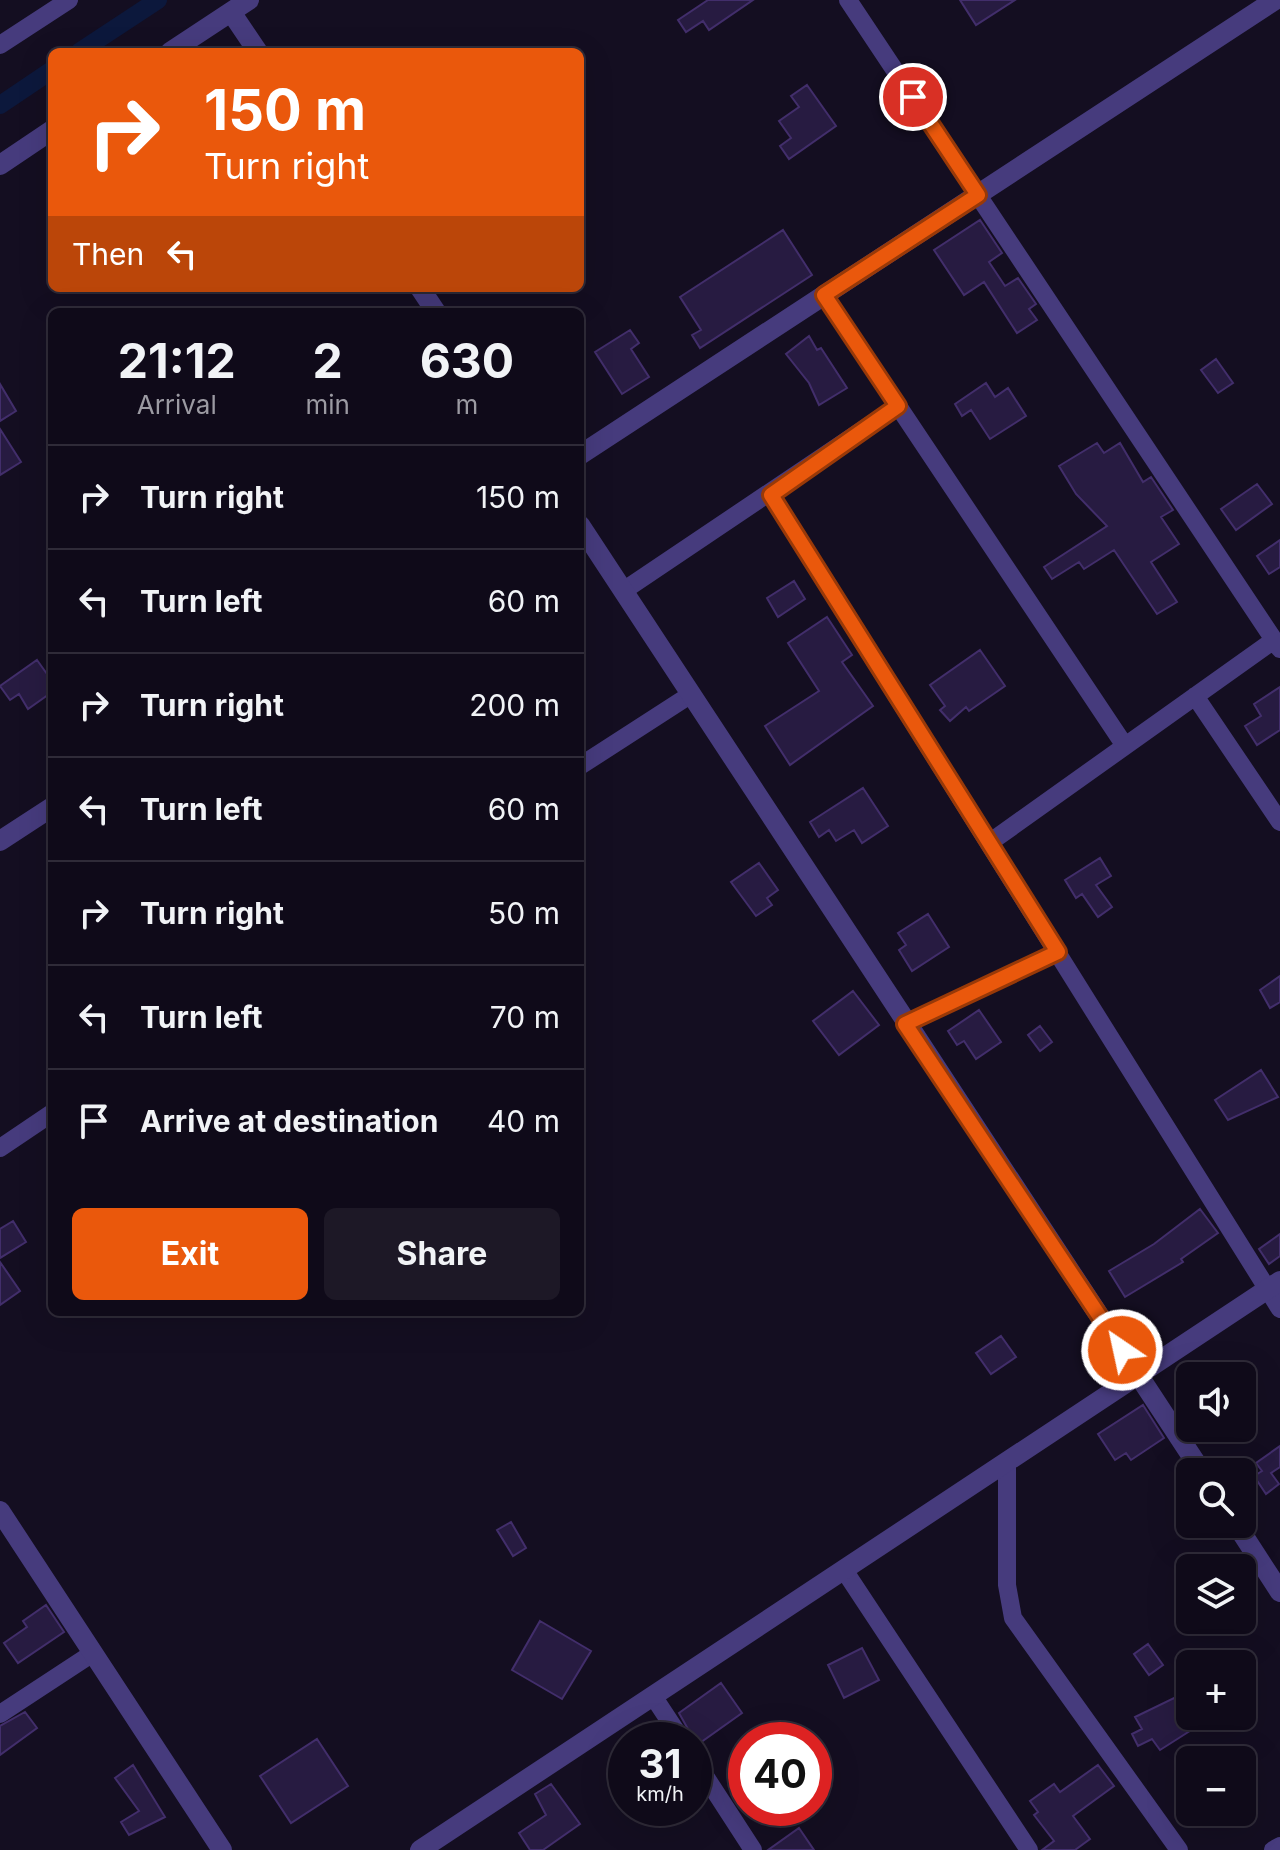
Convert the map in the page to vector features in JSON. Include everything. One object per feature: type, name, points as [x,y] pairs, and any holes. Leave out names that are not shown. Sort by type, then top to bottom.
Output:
[{"type":"street","points":[[0,45],[69,0]]},
{"type":"street","points":[[176,48],[249,0]]},
{"type":"street","points":[[848,0],[1277,645],[1195,696],[989,843]]},
{"type":"street","points":[[584,452],[1275,0]]},
{"type":"street","points":[[231,12],[255,48]]},
{"type":"street","points":[[0,165],[48,133]]},
{"type":"street","points":[[824,295],[1125,746]]},
{"type":"street","points":[[623,591],[771,495],[898,406]]},
{"type":"street","points":[[771,495],[1058,952],[1274,1286],[1280,1309]]},
{"type":"street","points":[[584,531],[1193,1458]]},
{"type":"street","points":[[584,763],[690,695]]},
{"type":"street","points":[[1195,696],[1280,822]]},
{"type":"street","points":[[0,841],[48,810]]},
{"type":"street","points":[[905,1024],[1058,952]]},
{"type":"street","points":[[0,1148],[48,1116]]},
{"type":"street","points":[[420,1850],[1274,1286]]},
{"type":"street","points":[[1007,1462],[1007,1585],[1013,1618],[1179,1850]]},
{"type":"street","points":[[1,1514],[222,1850]]},
{"type":"street","points":[[1245,1538],[1280,1592]]},
{"type":"street","points":[[844,1570],[1029,1850]]},
{"type":"street","points":[[0,1714],[93,1653]]},
{"type":"street","points":[[653,1696],[670,1722]]},
{"type":"street","points":[[712,1787],[753,1850]]},
{"type":"street","points":[[1273,1850],[1280,1846]]},
{"type":"building","points":[[708,0],[753,0],[709,30],[703,21],[686,32],[678,20]]},
{"type":"building","points":[[960,0],[1015,0],[976,25]]},
{"type":"building","points":[[807,85],[836,126],[789,159],[780,146],[791,138],[779,121],[799,107],[791,96]]},
{"type":"building","points":[[980,220],[1002,253],[989,262],[1005,286],[1018,278],[1036,304],[1029,309],[1037,320],[1017,333],[984,282],[964,295],[934,250]]},
{"type":"building","points":[[783,230],[812,275],[700,348],[692,335],[701,330],[680,297]]},
{"type":"building","points":[[630,330],[639,343],[631,349],[649,377],[622,394],[595,352]]},
{"type":"building","points":[[809,336],[817,350],[821,348],[847,388],[819,405],[809,383],[786,354]]},
{"type":"building","points":[[1216,359],[1233,383],[1218,393],[1201,370]]},
{"type":"building","points":[[986,383],[995,397],[1008,388],[1026,416],[990,439],[971,410],[962,416],[955,404]]},
{"type":"building","points":[[0,384],[16,411],[0,421]]},
{"type":"building","points":[[0,429],[21,462],[0,475]]},
{"type":"building","points":[[1097,443],[1104,453],[1120,443],[1143,482],[1151,477],[1173,510],[1161,517],[1179,544],[1151,562],[1177,602],[1157,614],[1114,550],[1084,569],[1079,562],[1052,579],[1044,567],[1107,526],[1076,494],[1059,466]]},
{"type":"building","points":[[1257,484],[1272,504],[1236,530],[1221,509]]},
{"type":"building","points":[[1280,540],[1280,567],[1269,574],[1257,556]]},
{"type":"building","points":[[794,581],[805,599],[778,617],[767,598]]},
{"type":"building","points":[[827,617],[852,655],[842,662],[873,706],[790,765],[765,726],[819,691],[788,643]]},
{"type":"building","points":[[980,650],[1005,686],[969,711],[966,707],[950,721],[940,710],[945,706],[930,685]]},
{"type":"building","points":[[37,660],[48,675],[48,695],[28,709],[19,694],[10,700],[0,686]]},
{"type":"building","points":[[1280,687],[1280,730],[1257,745],[1245,726],[1261,716],[1254,704]]},
{"type":"building","points":[[863,788],[888,826],[862,843],[854,830],[836,841],[829,830],[819,837],[810,822]]},
{"type":"building","points":[[1100,858],[1111,876],[1096,885],[1112,907],[1098,917],[1082,894],[1076,898],[1065,880]]},
{"type":"building","points":[[759,863],[778,890],[767,898],[772,905],[756,916],[731,882]]},
{"type":"building","points":[[928,914],[949,947],[912,971],[899,950],[906,945],[898,933]]},
{"type":"building","points":[[1280,976],[1280,1002],[1270,1008],[1260,990]]},
{"type":"building","points":[[853,991],[879,1025],[839,1055],[813,1021]]},
{"type":"building","points":[[979,1010],[1001,1042],[976,1059],[964,1041],[957,1045],[948,1031]]},
{"type":"building","points":[[1040,1026],[1052,1042],[1040,1051],[1028,1035]]},
{"type":"building","points":[[1261,1070],[1278,1097],[1228,1120],[1215,1100]]},
{"type":"building","points":[[1200,1209],[1218,1233],[1181,1259],[1183,1262],[1125,1297],[1109,1271],[1154,1244]]},
{"type":"building","points":[[13,1221],[26,1242],[0,1258],[0,1229]]},
{"type":"building","points":[[1280,1234],[1280,1256],[1269,1264],[1259,1249]]},
{"type":"building","points":[[0,1262],[20,1291],[0,1305]]},
{"type":"building","points":[[1001,1336],[1016,1357],[991,1374],[976,1353]]},
{"type":"building","points":[[1143,1405],[1164,1438],[1131,1460],[1126,1453],[1115,1460],[1098,1434]]},
{"type":"building","points":[[1280,1446],[1280,1467],[1271,1473],[1279,1484],[1266,1494],[1256,1479],[1256,1475],[1262,1471],[1256,1463]]},
{"type":"building","points":[[511,1522],[526,1548],[513,1556],[497,1530]]},
{"type":"building","points":[[46,1605],[64,1632],[18,1663],[4,1643],[27,1627],[23,1621]]},
{"type":"building","points":[[540,1621],[591,1651],[562,1699],[512,1670]]},
{"type":"building","points":[[1148,1644],[1163,1665],[1149,1675],[1134,1654]]},
{"type":"building","points":[[862,1648],[879,1680],[844,1698],[828,1665]]},
{"type":"building","points":[[721,1683],[742,1713],[712,1734],[712,1722],[684,1722],[679,1713]]},
{"type":"building","points":[[1174,1698],[1176,1730],[1191,1730],[1160,1750],[1152,1739],[1138,1746],[1132,1734],[1142,1729],[1135,1717]]},
{"type":"building","points":[[25,1712],[37,1728],[0,1755],[0,1726]]},
{"type":"building","points":[[317,1739],[348,1786],[291,1823],[260,1776]]},
{"type":"building","points":[[133,1765],[165,1817],[129,1835],[121,1822],[139,1811],[115,1778]]},
{"type":"building","points":[[1098,1765],[1114,1786],[1073,1816],[1090,1839],[1075,1850],[1042,1850],[1054,1841],[1034,1815],[1038,1812],[1030,1801],[1054,1784],[1060,1792]]},
{"type":"building","points":[[551,1784],[580,1824],[543,1850],[530,1850],[519,1833],[546,1815],[535,1794]]},
{"type":"building","points":[[799,1828],[814,1850],[768,1850]]},
{"type":"waterway","points":[[85,48],[158,0]]},
{"type":"waterway","points":[[0,105],[48,73]]},
{"type":"route","points":[[913,97],[978,195],[824,295],[898,406],[771,495],[1058,952],[905,1024],[1122,1350]]}]
